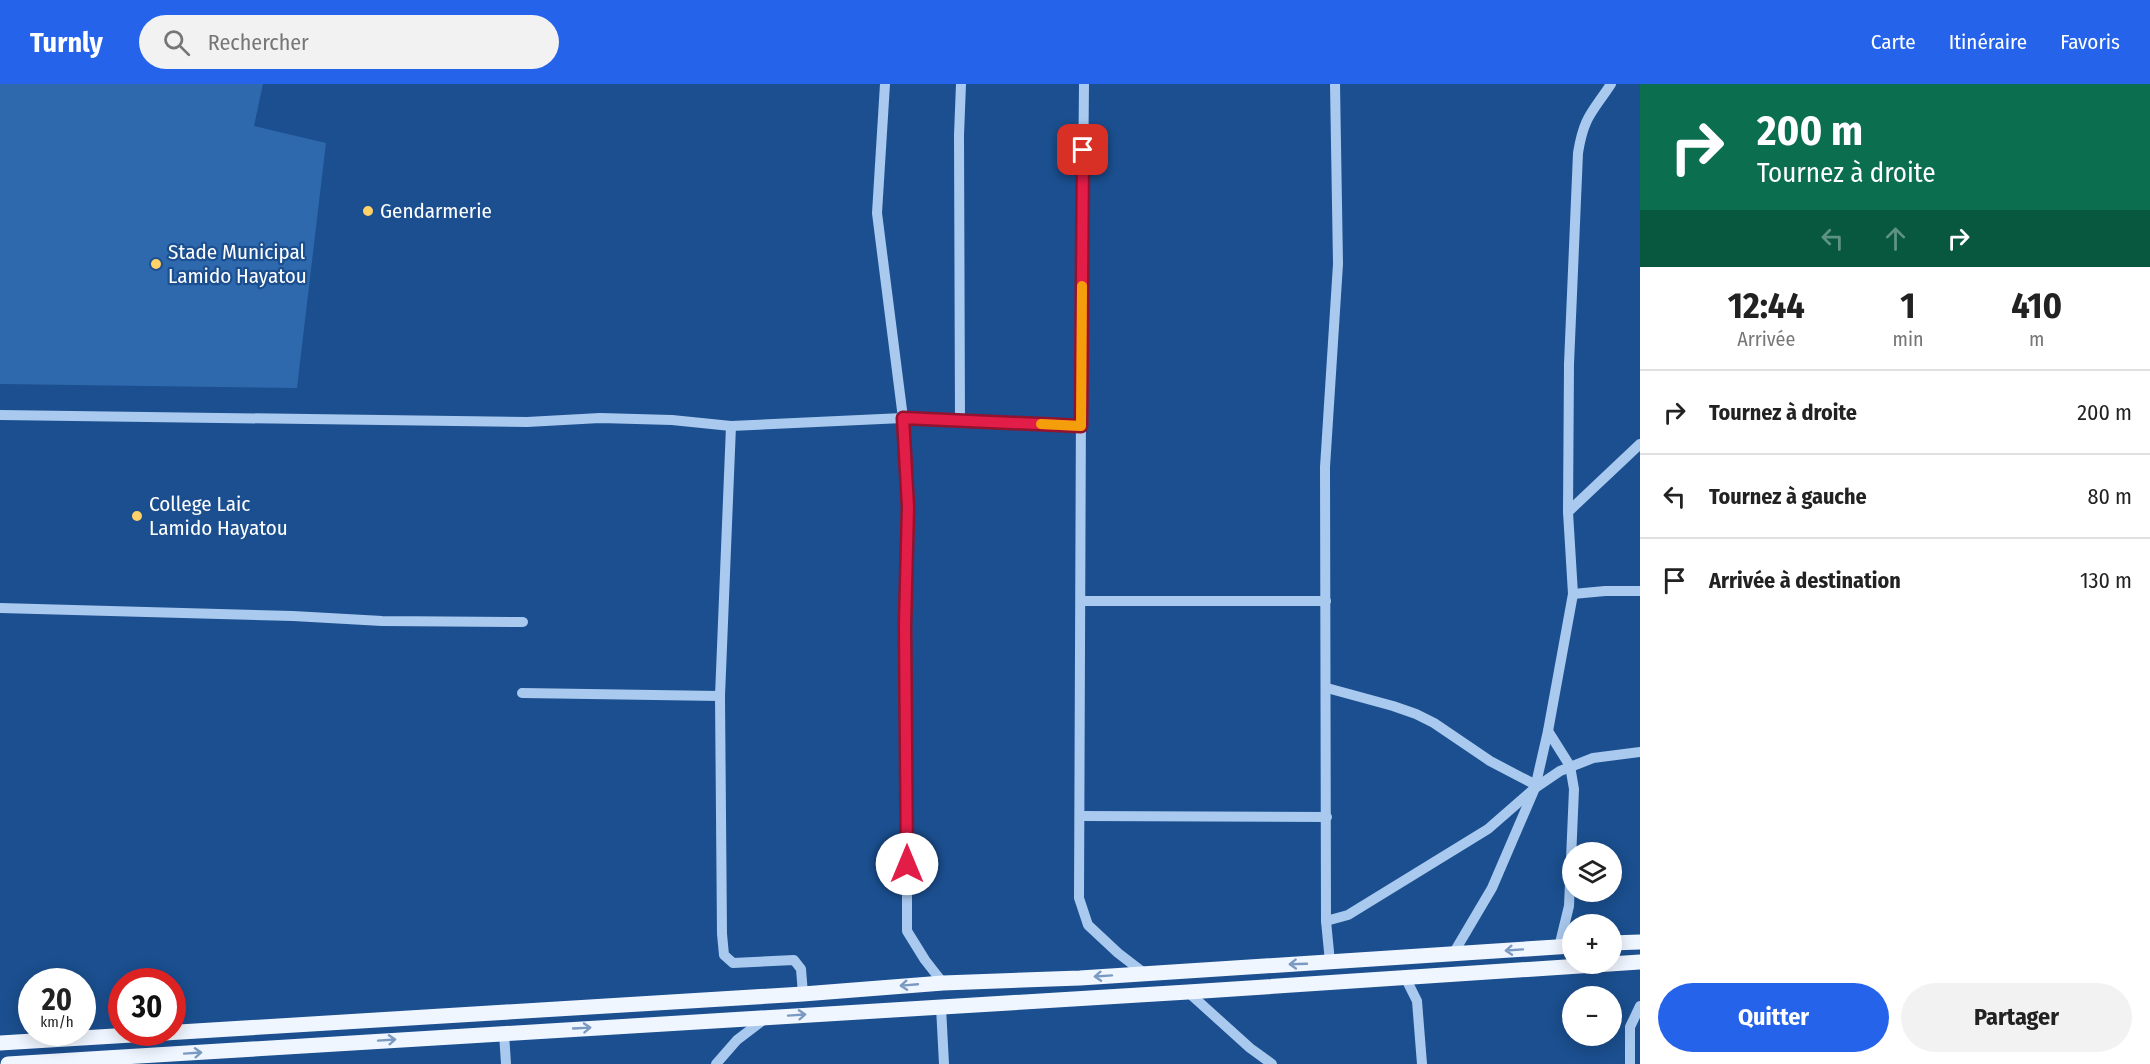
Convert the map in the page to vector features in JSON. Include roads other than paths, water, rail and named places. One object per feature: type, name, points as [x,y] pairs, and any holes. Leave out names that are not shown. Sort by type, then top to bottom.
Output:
[{"type":"main road","points":[[1622,943],[1640,942]]},
{"type":"main road","points":[[0,1043],[1562,946]]},
{"type":"main road","points":[[8,1064],[1640,962]]},
{"type":"street","points":[[885,84],[877,213],[903,418],[908,507],[905,625],[908,730],[907,931],[943,983]]},
{"type":"street","points":[[960,421],[959,135],[961,84]]},
{"type":"street","points":[[1084,84],[1079,898],[1088,925],[1144,973]]},
{"type":"street","points":[[1330,962],[1326,921],[1325,467],[1338,264],[1335,84]]},
{"type":"street","points":[[1453,954],[1492,888],[1535,787],[1548,731],[1573,594],[1568,512],[1569,364],[1578,153],[1581,130],[1587,117],[1611,84]]},
{"type":"street","points":[[0,415],[527,422],[600,418],[672,420],[731,426],[903,418],[1081,426]]},
{"type":"street","points":[[731,426],[720,696],[724,955],[733,963],[794,960],[801,969],[803,994]]},
{"type":"street","points":[[1568,512],[1640,444]]},
{"type":"street","points":[[1573,594],[1640,591]]},
{"type":"street","points":[[1081,601],[1326,602]]},
{"type":"street","points":[[0,608],[293,616],[382,621],[523,622]]},
{"type":"street","points":[[1327,688],[1416,714],[1535,787]]},
{"type":"street","points":[[522,693],[720,696]]},
{"type":"street","points":[[1548,731],[1570,766],[1574,789],[1568,914]]},
{"type":"street","points":[[1326,921],[1348,915],[1488,829],[1535,787],[1570,766],[1593,758],[1640,752]]},
{"type":"street","points":[[1081,816],[1327,817]]},
{"type":"street","points":[[1405,977],[1417,1001],[1422,1064]]},
{"type":"street","points":[[1188,992],[1250,1048],[1272,1064]]},
{"type":"street","points":[[1630,1064],[1630,1027],[1640,1006]]},
{"type":"street","points":[[941,1007],[944,1064]]},
{"type":"street","points":[[716,1064],[737,1040],[767,1017]]},
{"type":"street","points":[[504,1033],[506,1064]]},
{"type":"place","name":"Gendarmerie","points":[[368,211]]},
{"type":"place","name":"Stade Municipal Lamido Hayatou","points":[[156,264]]},
{"type":"place","name":"College Laic Lamido Hayatou","points":[[137,516]]}]
